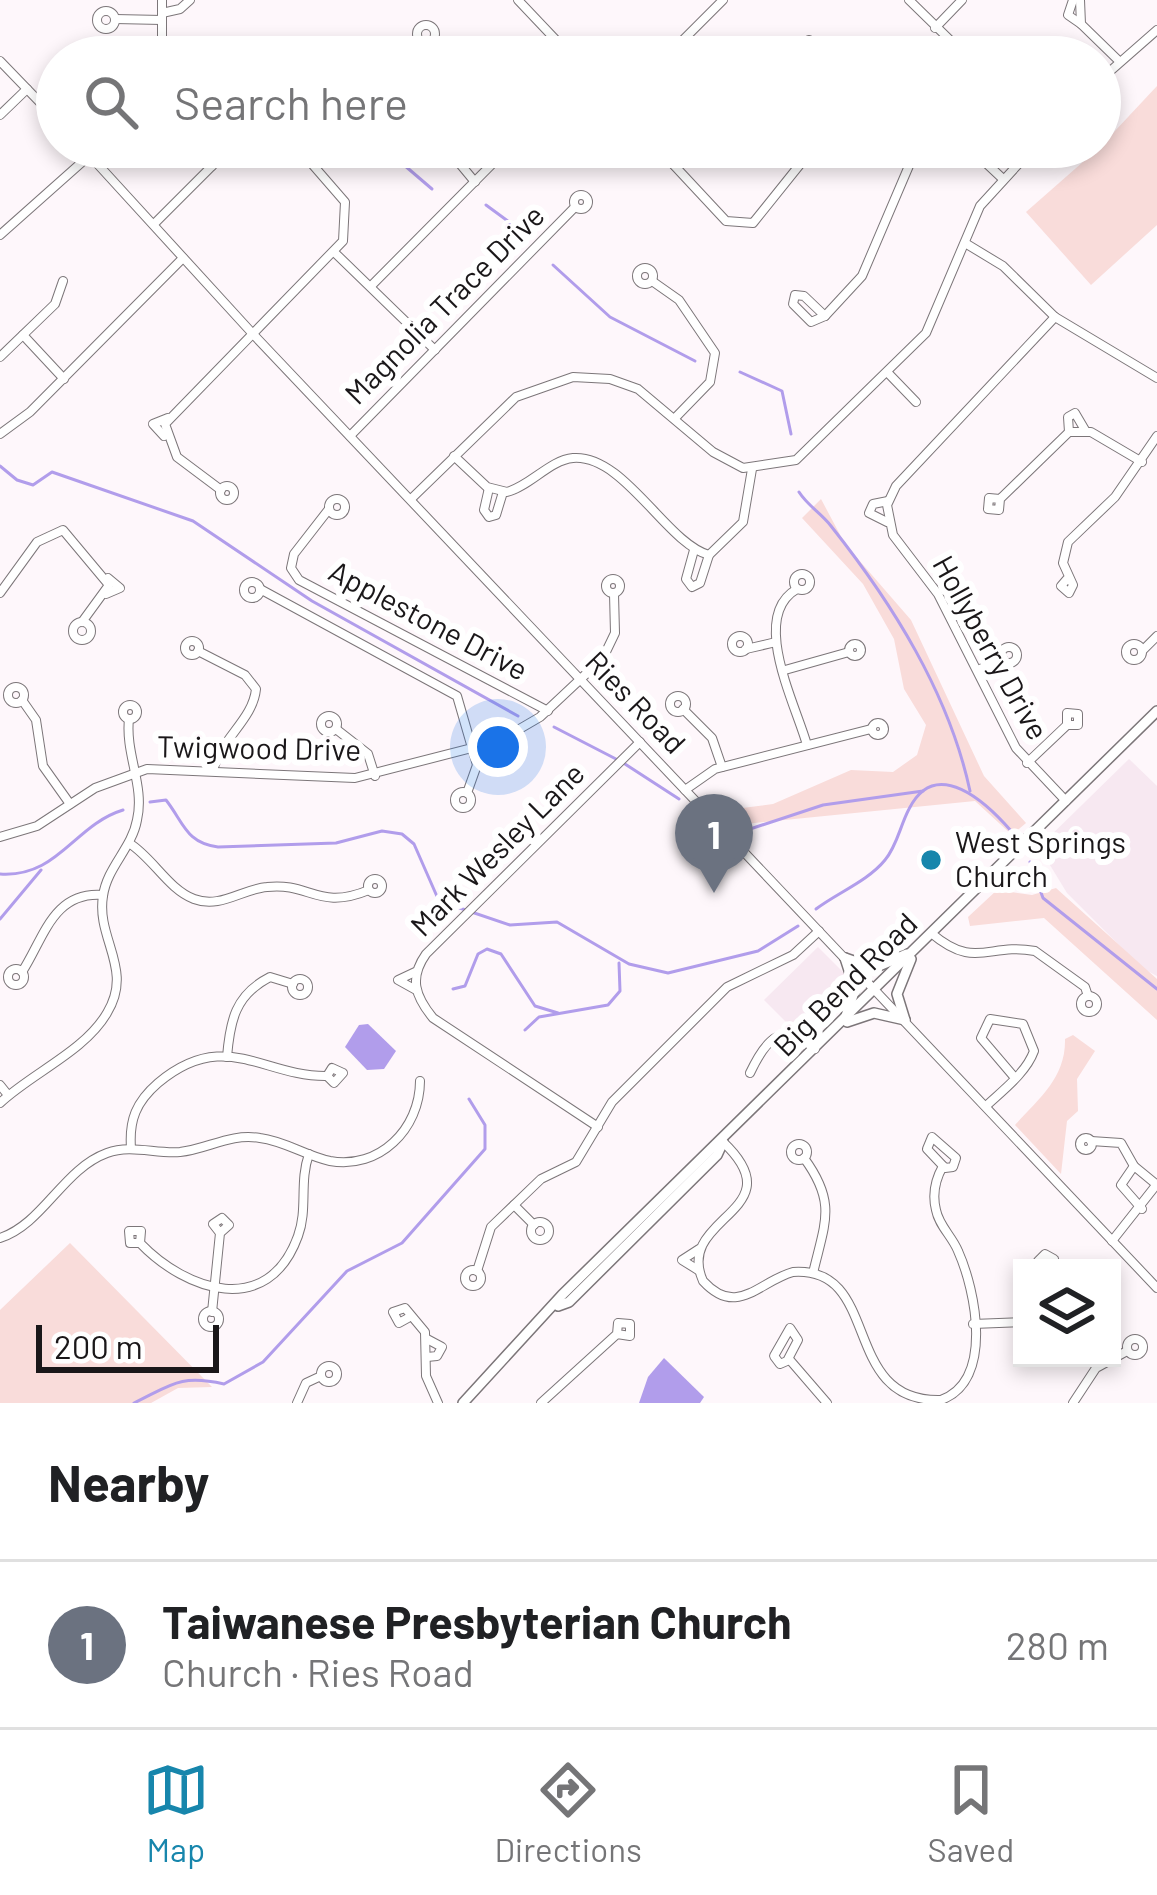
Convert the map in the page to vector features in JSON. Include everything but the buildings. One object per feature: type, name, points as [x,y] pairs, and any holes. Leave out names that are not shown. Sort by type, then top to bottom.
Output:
[{"type":"main road","name":"Big Bend Road","points":[[463,1403],[557,1307],[578,1279],[817,1050],[1157,711]]},
{"type":"main road","points":[[845,958],[874,968],[914,952]]},
{"type":"main road","points":[[905,1021],[897,994],[914,952]]},
{"type":"main road","points":[[842,1024],[855,989],[845,958]]},
{"type":"main road","points":[[842,1024],[874,1013],[905,1021]]},
{"type":"street","points":[[162,0],[162,36]]},
{"type":"street","points":[[115,19],[162,16],[190,0]]},
{"type":"street","points":[[518,0],[552,36]]},
{"type":"street","points":[[686,36],[723,0]]},
{"type":"street","points":[[909,0],[947,36]]},
{"type":"street","points":[[935,28],[962,0]]},
{"type":"street","points":[[1076,0],[1081,24],[1093,36]]},
{"type":"street","points":[[1121,60],[1157,30]]},
{"type":"street","points":[[0,61],[36,98]]},
{"type":"street","points":[[0,115],[27,89]]},
{"type":"street","points":[[0,235],[77,168]]},
{"type":"street","name":"Ries Road","points":[[102,168],[252,333],[1157,1288]]},
{"type":"street","points":[[154,224],[210,168]]},
{"type":"street","points":[[220,490],[180,460],[166,436],[168,418],[334,251],[345,234],[346,208],[315,168]]},
{"type":"street","points":[[463,168],[475,182]]},
{"type":"street","points":[[371,286],[488,168]]},
{"type":"street","points":[[677,168],[726,221],[745,226],[796,168]]},
{"type":"street","points":[[825,316],[862,276],[908,168]]},
{"type":"street","points":[[992,168],[1003,178]]},
{"type":"street","points":[[411,500],[516,397],[564,378],[597,377],[629,384],[676,417],[713,452],[752,469],[804,455],[926,333],[980,206],[1013,168]]},
{"type":"street","name":"Magnolia Trace Drive","points":[[350,436],[575,207]]},
{"type":"street","points":[[965,242],[1003,266],[1055,317],[1157,378]]},
{"type":"street","points":[[334,251],[435,350]]},
{"type":"street","points":[[0,434],[64,379],[183,258]]},
{"type":"street","points":[[0,357],[55,304],[63,281]]},
{"type":"street","points":[[652,281],[679,300],[715,353],[710,382],[676,417]]},
{"type":"street","points":[[888,522],[869,513],[873,504],[888,506],[896,486],[1055,317]]},
{"type":"street","points":[[22,335],[64,379]]},
{"type":"street","points":[[888,373],[916,402]]},
{"type":"street","points":[[1069,432],[1068,417],[1075,413],[1085,430],[1142,462]]},
{"type":"street","points":[[1000,499],[1069,432],[1085,430]]},
{"type":"street","points":[[1067,579],[1063,555],[1068,542],[1142,462],[1157,436]]},
{"type":"street","points":[[454,456],[489,488],[503,492],[569,459],[588,460],[647,502],[694,550],[709,555]]},
{"type":"street","points":[[694,550],[686,579],[690,586],[700,583],[709,555],[743,522],[752,469]]},
{"type":"street","points":[[489,488],[484,510],[489,517],[496,514],[503,492]]},
{"type":"street","name":"Hollyberry Drive","points":[[888,506],[888,522],[938,594],[1027,763],[1066,801]]},
{"type":"street","name":"Applestone Drive","points":[[329,509],[294,554],[291,568],[298,580],[548,711]]},
{"type":"street","points":[[0,593],[24,556],[49,533],[66,532],[107,578],[106,594],[82,622]]},
{"type":"street","points":[[260,589],[451,692],[461,702],[477,771],[467,793]]},
{"type":"street","points":[[797,589],[778,610],[776,642],[807,745]]},
{"type":"street","name":"Twigwood Drive","points":[[0,837],[37,826],[133,772],[375,776],[513,735],[548,711],[611,645],[614,594]]},
{"type":"street","points":[[1142,651],[1157,636]]},
{"type":"street","points":[[746,649],[776,642]]},
{"type":"street","points":[[198,651],[244,675],[256,689],[251,707],[217,754],[213,771]]},
{"type":"street","points":[[785,670],[849,652]]},
{"type":"street","points":[[980,669],[1003,659]]},
{"type":"street","points":[[22,700],[36,720],[43,766],[70,804]]},
{"type":"street","points":[[683,709],[712,738],[722,767]]},
{"type":"street","points":[[0,1085],[4,1099],[99,1025],[112,1005],[118,966],[103,895],[129,843],[139,808],[127,742],[129,719]]},
{"type":"street","points":[[1027,763],[1067,724]]},
{"type":"street","points":[[336,729],[368,754],[375,776]]},
{"type":"street","points":[[685,790],[722,767],[872,729]]},
{"type":"street","name":"Mark Wesley Lane","points":[[416,990],[415,972],[463,917],[617,770],[640,742]]},
{"type":"street","points":[[129,843],[152,859],[177,889],[200,901],[215,902],[267,886],[336,901],[368,890]]},
{"type":"street","points":[[22,972],[39,937],[63,906],[78,896],[103,895]]},
{"type":"street","points":[[477,1271],[488,1232],[542,1179],[576,1162],[612,1102],[734,981],[794,955],[819,932]]},
{"type":"street","points":[[932,933],[962,955],[1035,951],[1085,987],[1088,996]]},
{"type":"street","points":[[415,972],[398,980],[416,990],[433,1018],[598,1127]]},
{"type":"street","points":[[227,1057],[232,1015],[246,994],[270,977],[292,983]]},
{"type":"street","points":[[986,1106],[1015,1078],[1034,1051],[1029,1031],[1016,1021],[990,1019],[981,1038],[1015,1078]]},
{"type":"street","points":[[750,1073],[764,1044],[778,1034],[799,1035],[817,1050]]},
{"type":"street","points":[[131,1148],[134,1112],[153,1087],[190,1064],[227,1057],[327,1076]]},
{"type":"street","points":[[0,1238],[16,1231],[96,1158],[131,1148],[179,1152],[224,1139],[256,1137],[349,1162],[389,1147],[410,1123],[420,1081]]},
{"type":"street","points":[[1091,1141],[1121,1143],[1134,1166],[1157,1185],[1112,1240]]},
{"type":"street","points":[[722,1142],[742,1163],[745,1195],[737,1211],[712,1228],[699,1249],[698,1270],[712,1290],[744,1299],[783,1275],[813,1273],[831,1280],[848,1301],[874,1379],[905,1400],[939,1400],[968,1379],[977,1360],[962,1262],[936,1212],[934,1190],[943,1166]]},
{"type":"street","points":[[140,1243],[177,1276],[214,1289],[252,1284],[286,1258],[300,1231],[300,1184],[309,1154]]},
{"type":"street","points":[[804,1158],[819,1179],[827,1207],[813,1273]]},
{"type":"street","points":[[1134,1166],[1121,1185],[1142,1209]]},
{"type":"street","points":[[514,1205],[534,1225]]},
{"type":"street","points":[[212,1312],[220,1233]]},
{"type":"street","points":[[408,1318],[421,1326],[427,1339],[428,1385],[438,1403]]},
{"type":"street","points":[[973,1324],[1013,1322]]},
{"type":"street","points":[[546,1402],[616,1334]]},
{"type":"street","points":[[427,1339],[442,1347],[437,1356],[427,1358]]},
{"type":"street","points":[[1073,1403],[1096,1368],[1127,1351]]},
{"type":"street","points":[[788,1359],[826,1403]]},
{"type":"street","points":[[297,1403],[306,1383],[321,1376]]},
{"type":"shaded area","points":[[1157,86],[1157,225],[1091,285],[1026,212],[1076,168],[1121,168],[1121,125]]},
{"type":"shaded area","points":[[821,499],[845,544],[911,620],[984,776],[1026,823],[1012,835],[975,801],[735,825],[719,811],[773,804],[851,770],[893,772],[917,755],[926,725],[904,689],[894,639],[863,584],[802,518]]},
{"type":"shaded area","points":[[1129,759],[1157,786],[1157,976],[1142,968],[1067,893],[1039,847]]},
{"type":"shaded area","points":[[1056,888],[1157,979],[1157,1020],[1044,918],[970,926],[968,917],[997,890],[1032,895]]},
{"type":"shaded area","points":[[818,947],[844,973],[849,993],[815,1035],[790,1026],[764,1000]]},
{"type":"shaded area","points":[[368,1024],[396,1051],[384,1069],[367,1070],[345,1047],[359,1025]]},
{"type":"shaded area","points":[[1073,1035],[1095,1051],[1077,1079],[1078,1111],[1067,1121],[1061,1174],[1015,1125],[1050,1086],[1061,1065],[1065,1039]]},
{"type":"shaded area","points":[[70,1243],[212,1387],[178,1388],[151,1403],[0,1403],[0,1310]]},
{"type":"shaded area","points":[[664,1358],[704,1397],[700,1403],[639,1403],[648,1377]]},
{"type":"waterway","points":[[408,168],[432,189]]},
{"type":"waterway","points":[[486,205],[520,230]]},
{"type":"waterway","points":[[553,265],[610,317],[695,361]]},
{"type":"waterway","points":[[740,372],[782,391],[791,434]]},
{"type":"waterway","points":[[0,466],[17,480],[33,485],[52,472],[193,521],[312,601],[518,716]]},
{"type":"waterway","points":[[799,492],[854,555],[916,651],[948,719],[970,791]]},
{"type":"waterway","points":[[554,727],[616,759]]},
{"type":"waterway","points":[[625,764],[679,799]]},
{"type":"waterway","points":[[816,909],[885,860],[909,809],[920,793],[933,786],[961,789],[1012,832]]},
{"type":"waterway","points":[[750,829],[823,805],[923,791]]},
{"type":"waterway","points":[[150,802],[166,800],[192,836],[218,847],[336,843],[382,831],[402,834],[414,844],[439,901],[510,925],[557,922],[629,964],[668,973],[758,951],[798,926]]},
{"type":"waterway","points":[[0,874],[37,868],[91,827],[123,810]]},
{"type":"waterway","points":[[1030,862],[1043,898],[1157,989]]},
{"type":"waterway","points":[[0,919],[41,870]]},
{"type":"waterway","points":[[453,989],[465,986],[478,954],[487,949],[501,954],[535,1006],[558,1013]]},
{"type":"waterway","points":[[525,1030],[539,1017],[608,1005],[620,991],[619,963]]},
{"type":"waterway","points":[[134,1403],[186,1381],[224,1384],[263,1362],[347,1271],[402,1243],[485,1149],[485,1125],[469,1099]]},
{"type":"place","name":"West Springs Church","points":[[931,860]]},
{"type":"place","name":"Taiwanese Presbyterian Church","points":[[714,893]]}]
